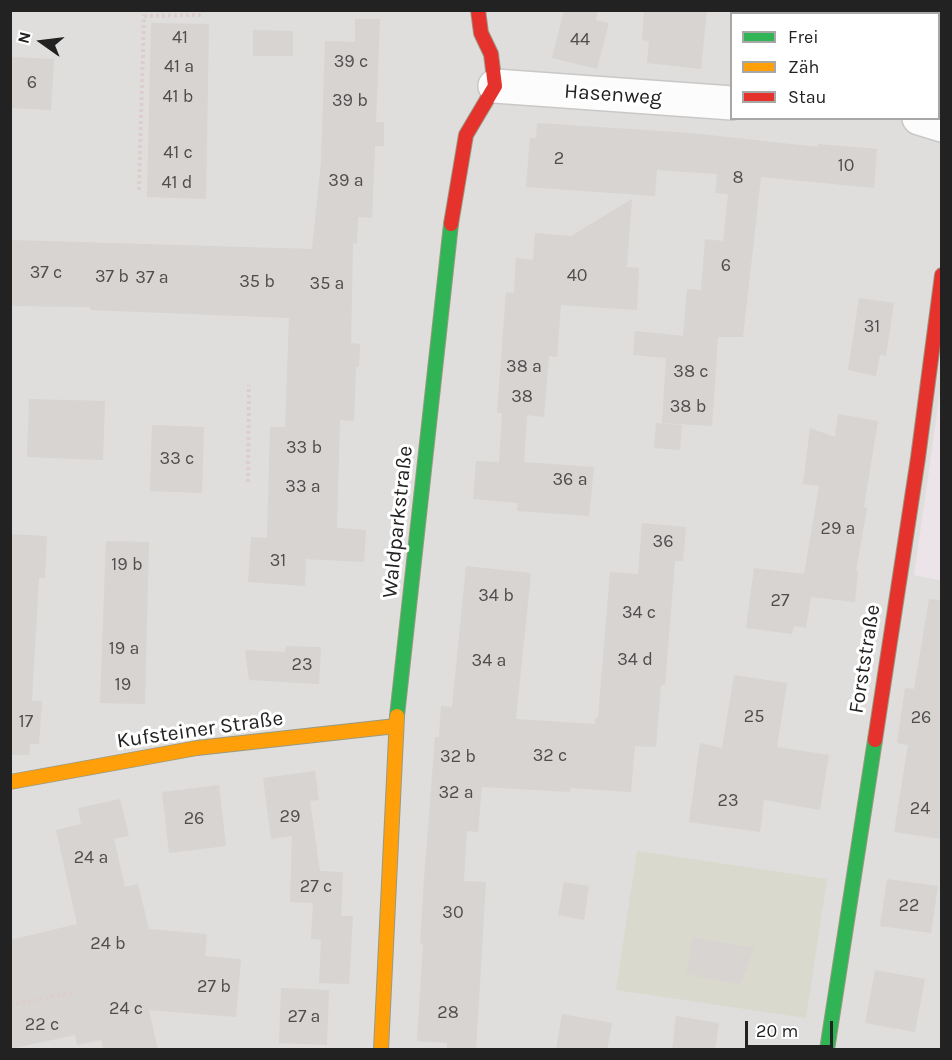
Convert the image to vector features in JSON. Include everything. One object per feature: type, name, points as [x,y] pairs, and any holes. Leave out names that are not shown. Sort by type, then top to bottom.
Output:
[{"type":"street","points":[[478,10],[481,33],[491,54],[495,86]]},
{"type":"street","name":"Hasenweg","points":[[495,86],[730,103]]},
{"type":"street","name":"Waldparkstraße","points":[[381,1050],[396,726],[456,182],[466,135],[495,86]]},
{"type":"street","points":[[926,120],[942,125]]},
{"type":"street","name":"Forststraße","points":[[827,1050],[918,458],[942,275]]},
{"type":"street","name":"Kufsteiner Straße","points":[[10,782],[196,748],[396,726]]},
{"type":"path","points":[[139,190],[144,16],[201,15],[203,10]]},
{"type":"path","points":[[248,482],[249,385]]},
{"type":"path","points":[[10,1005],[75,992]]},
{"type":"shaded area","points":[[10,11],[941,11],[942,386],[915,575],[941,580],[941,1049],[11,1049]]},
{"type":"shaded area","points":[[941,386],[941,580],[914,575]]},
{"type":"shaded area","points":[[637,851],[827,879],[806,1018],[616,990]]},
{"type":"building","points":[[564,10],[598,10],[596,20],[609,23],[597,69],[552,58]]},
{"type":"building","points":[[644,10],[707,10],[701,69],[647,63],[649,41],[642,40]]},
{"type":"building","points":[[355,19],[380,19],[376,122],[384,122],[384,146],[375,146],[372,218],[358,217],[357,244],[353,243],[351,343],[360,344],[359,367],[356,367],[354,421],[340,420],[337,528],[366,530],[364,562],[306,559],[305,586],[248,582],[251,537],[267,538],[270,427],[285,427],[289,318],[90,310],[90,307],[10,306],[10,240],[312,249],[321,162],[325,41],[355,42]]},
{"type":"building","points":[[151,23],[209,24],[206,199],[147,197]]},
{"type":"building","points":[[253,30],[293,31],[293,56],[253,56]]},
{"type":"building","points":[[10,57],[54,59],[51,110],[10,108]]},
{"type":"building","points":[[537,123],[691,133],[818,147],[818,144],[877,149],[874,188],[761,177],[743,337],[718,337],[712,426],[662,423],[666,358],[633,355],[635,331],[683,336],[687,289],[701,290],[705,239],[723,241],[728,194],[715,193],[717,174],[657,170],[655,196],[526,187],[530,138],[536,138]]},
{"type":"building","points":[[632,199],[627,267],[639,268],[637,310],[561,305],[557,357],[549,356],[544,417],[527,415],[524,462],[594,467],[589,516],[517,511],[518,503],[473,499],[476,461],[499,462],[502,413],[497,413],[506,292],[514,293],[516,258],[533,260],[535,233],[571,236]]},
{"type":"building","points":[[859,298],[894,303],[886,356],[880,355],[876,376],[848,370]]},
{"type":"building","points":[[29,399],[105,401],[103,460],[27,457]]},
{"type":"building","points":[[838,414],[878,421],[864,507],[867,508],[856,571],[858,571],[855,602],[811,597],[806,628],[794,626],[792,634],[746,628],[754,568],[804,574],[819,486],[803,484],[810,428],[835,437]]},
{"type":"building","points":[[656,423],[682,425],[680,450],[654,448]]},
{"type":"building","points":[[152,425],[204,427],[202,493],[150,491]]},
{"type":"building","points":[[642,523],[686,527],[683,561],[675,561],[665,685],[661,685],[656,747],[635,746],[631,792],[571,788],[570,792],[482,787],[478,832],[467,831],[464,881],[486,882],[476,1050],[447,1050],[447,1043],[417,1041],[423,944],[420,944],[435,737],[439,737],[441,706],[452,707],[466,566],[531,573],[516,719],[595,724],[595,718],[598,718],[610,572],[638,574]]},
{"type":"building","points":[[10,534],[47,536],[45,578],[39,578],[32,701],[42,701],[39,744],[30,744],[29,755],[10,755]]},
{"type":"building","points":[[106,541],[149,542],[145,704],[100,703]]},
{"type":"building","points":[[929,599],[942,600],[942,839],[894,832],[908,745],[897,743],[905,688],[914,689]]},
{"type":"building","points":[[286,646],[321,647],[319,684],[249,680],[245,650],[285,652]]},
{"type":"building","points":[[734,675],[787,683],[777,747],[829,755],[820,810],[764,800],[760,832],[689,822],[700,743],[722,748]]},
{"type":"building","points":[[315,771],[319,800],[310,801],[320,871],[343,872],[341,916],[353,916],[349,984],[319,983],[321,940],[311,939],[313,903],[290,902],[292,836],[271,839],[263,778]]},
{"type":"building","points":[[219,785],[226,846],[169,853],[162,792]]},
{"type":"building","points":[[120,799],[129,836],[114,839],[125,887],[138,884],[149,929],[207,934],[205,956],[241,959],[236,1017],[149,1010],[158,1050],[104,1050],[101,1040],[77,1045],[75,1035],[10,1049],[10,940],[77,924],[56,830],[81,824],[78,808]]},
{"type":"building","points":[[887,879],[938,886],[931,933],[880,926]]},
{"type":"building","points":[[564,882],[589,886],[584,920],[558,915]]},
{"type":"building","points":[[693,937],[754,948],[741,985],[686,974]]},
{"type":"building","points":[[875,970],[925,979],[915,1032],[865,1023]]},
{"type":"building","points":[[281,988],[329,990],[327,1045],[279,1043]]},
{"type":"building","points":[[562,1014],[612,1023],[607,1050],[556,1050]]},
{"type":"building","points":[[676,1016],[719,1023],[715,1050],[672,1050]]},
{"type":"traffic: fast","points":[[397,716],[451,224]]},
{"type":"traffic: fast","points":[[827,1050],[875,740]]},
{"type":"traffic: slow","points":[[381,1050],[397,716]]},
{"type":"traffic: slow","points":[[10,782],[197,748],[396,726]]},
{"type":"traffic: jam","points":[[451,224],[466,135],[495,86],[491,54],[481,33],[478,10]]},
{"type":"traffic: jam","points":[[875,740],[918,458],[942,275]]}]
